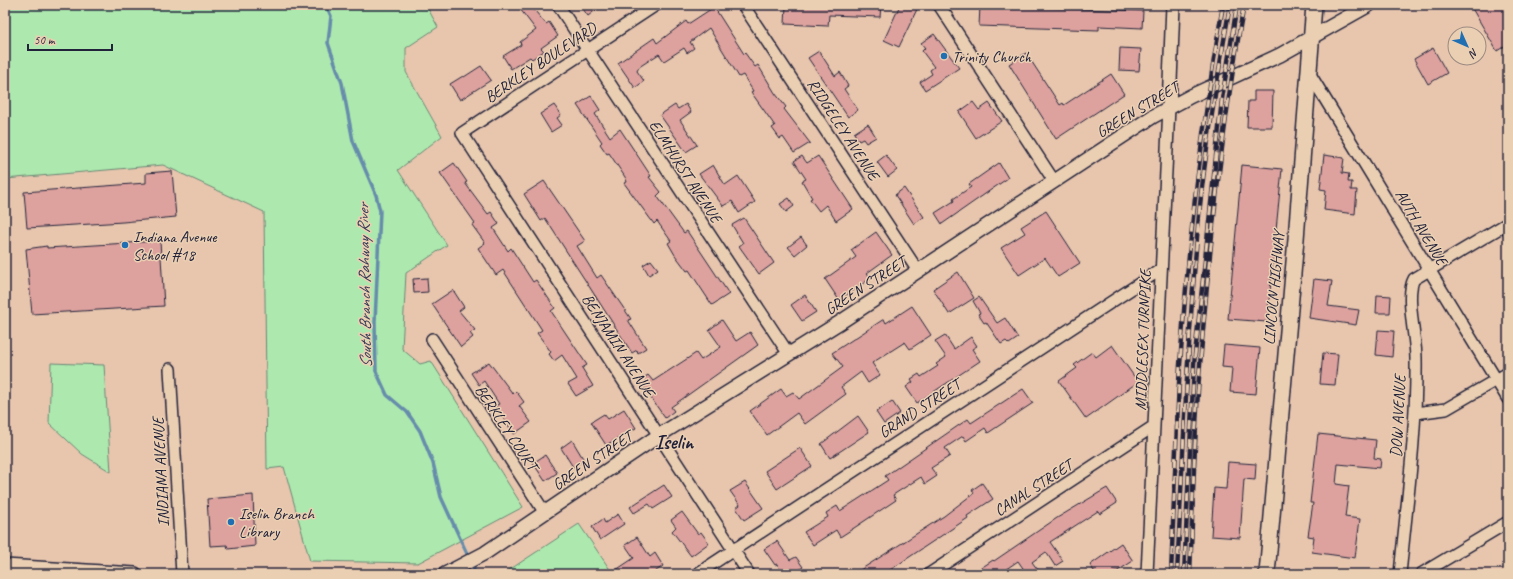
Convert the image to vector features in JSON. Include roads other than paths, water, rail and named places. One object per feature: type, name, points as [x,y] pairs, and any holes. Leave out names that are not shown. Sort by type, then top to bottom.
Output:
[{"type":"main road","name":"LINCOLN HIGHWAY","points":[[1266,574],[1295,246],[1314,5]]},
{"type":"street","name":"ELMHURST AVENUE","points":[[558,5],[788,353]]},
{"type":"street","name":"BERKLEY BOULEVARD","points":[[462,133],[656,5]]},
{"type":"street","name":"RIDGELEY AVENUE","points":[[743,5],[918,270]]},
{"type":"street","points":[[939,5],[1054,181]]},
{"type":"street","points":[[1169,108],[1173,5]]},
{"type":"street","name":"GREEN STREET","points":[[445,574],[485,553],[658,436],[788,353],[842,321],[1054,181],[1169,108],[1280,55],[1369,5]]},
{"type":"street","name":"AUTH AVENUE","points":[[1308,71],[1508,399]]},
{"type":"street","name":"MIDDLESEX TURNPIKE","points":[[1147,574],[1160,270],[1169,108]]},
{"type":"street","name":"BENJAMIN AVENUE","points":[[462,133],[749,574]]},
{"type":"street","name":"DOW AVENUE","points":[[1400,574],[1415,413],[1416,351],[1410,288],[1414,279],[1508,223]]},
{"type":"street","name":"GRAND STREET","points":[[697,574],[1160,270]]},
{"type":"street","name":"BERKLEY COURT","points":[[432,339],[456,379],[545,513]]},
{"type":"street","name":"INDIANA AVENUE","points":[[170,369],[182,574]]},
{"type":"street","points":[[1415,413],[1446,409],[1508,373]]},
{"type":"street","name":"CANAL STREET","points":[[929,574],[1154,426]]},
{"type":"street","points":[[1421,574],[1508,522]]},
{"type":"street","points":[[5,566],[135,574]]},
{"type":"waterway","name":"South Branch Rahway River","points":[[326,5],[331,16],[328,43],[342,83],[353,141],[376,195],[380,211],[375,322],[376,371],[387,395],[407,412],[420,431],[433,463],[441,497],[469,558]]},
{"type":"waterway","name":"South Branch Rahway River","points":[[471,564],[476,574]]},
{"type":"railway","points":[[1171,574],[1180,365],[1187,275],[1202,140],[1223,5]]},
{"type":"railway","points":[[1177,574],[1189,349],[1199,215],[1209,136],[1230,5]]},
{"type":"railway","points":[[1184,574],[1194,364],[1222,99],[1237,5]]},
{"type":"railway","points":[[1190,574],[1196,417],[1208,275],[1223,140],[1244,5]]},
{"type":"place","name":"Trinity Church","points":[[944,56]]},
{"type":"place","name":"Indiana Avenue School #18","points":[[125,245]]},
{"type":"place","name":"Iselin Branch Library","points":[[231,522]]},
{"type":"district","name":"Iselin","points":[[674,442]]}]
